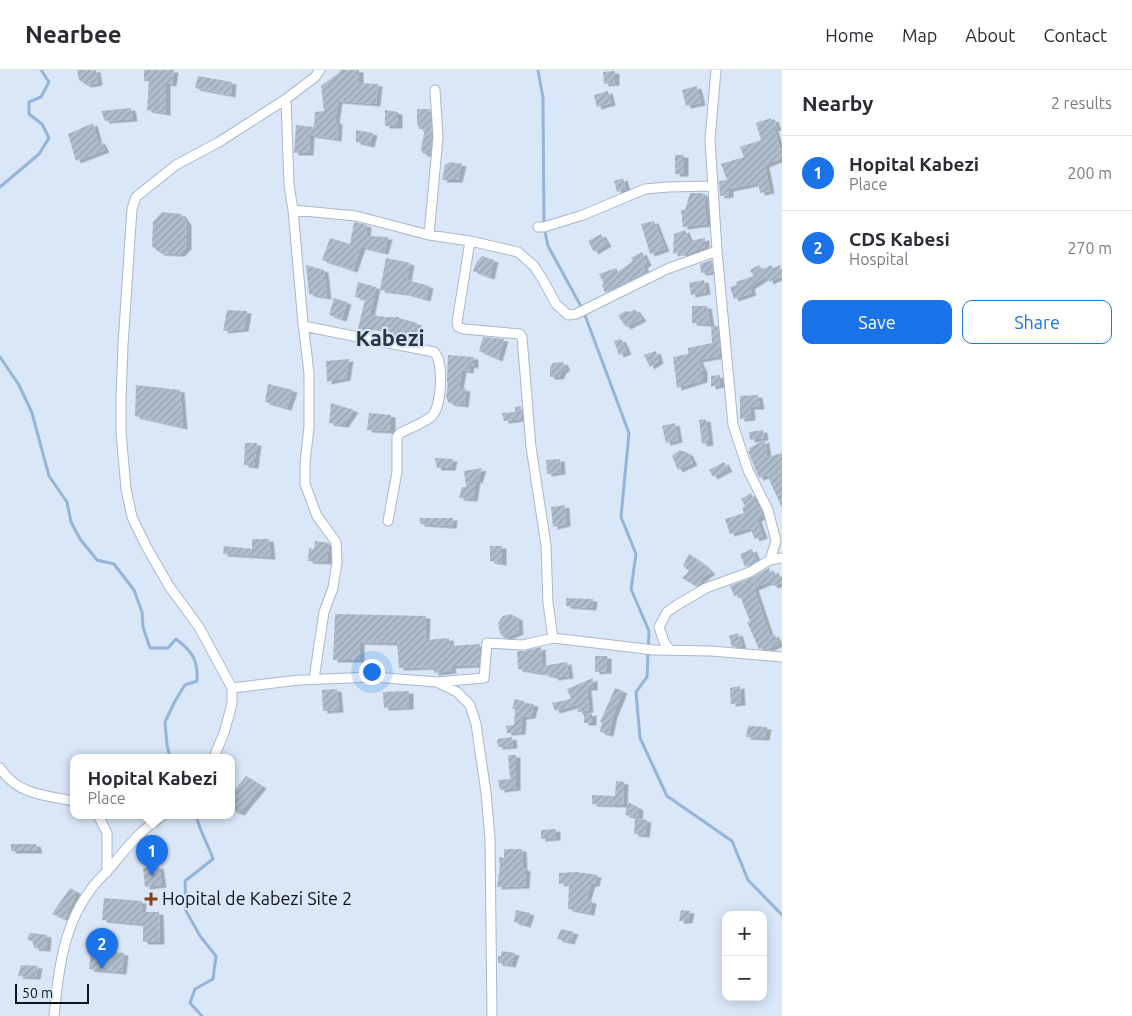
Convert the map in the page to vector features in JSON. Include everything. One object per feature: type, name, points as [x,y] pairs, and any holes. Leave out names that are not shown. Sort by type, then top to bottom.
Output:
[{"type":"street","points":[[215,754],[224,733],[232,704],[232,688],[199,627],[169,586],[146,546],[132,518],[126,490],[121,432],[121,399],[132,209],[136,197],[176,165],[219,142],[286,99],[315,77],[320,70]]},
{"type":"street","points":[[716,70],[710,140],[717,251],[734,425],[748,470],[768,510],[776,541],[770,560]]},
{"type":"street","points":[[428,236],[438,137],[435,90]]},
{"type":"street","points":[[286,99],[289,185],[309,374],[309,427],[305,484],[317,516],[336,542],[337,563],[333,588],[324,612],[314,679]]},
{"type":"street","points":[[538,227],[544,227],[583,215],[645,189],[713,186]]},
{"type":"street","points":[[293,210],[356,216],[428,236],[470,241],[518,252],[534,266],[556,304],[568,315],[576,314],[667,269],[717,251]]},
{"type":"street","points":[[470,241],[457,322],[458,327],[520,334],[522,337],[530,447],[546,546],[548,603],[553,638]]},
{"type":"street","points":[[303,326],[434,352],[438,356],[440,364],[439,402],[435,411],[430,418],[400,433],[397,437],[397,472],[388,521]]},
{"type":"street","points":[[670,650],[664,642],[660,626],[667,612],[706,588],[750,572],[770,560],[782,558]]},
{"type":"street","points":[[232,688],[314,679],[374,677],[437,682],[484,678],[487,643],[523,645],[553,638],[654,650],[712,651],[782,657]]},
{"type":"street","points":[[437,682],[456,692],[470,705],[476,724],[486,793],[490,838],[492,1016]]},
{"type":"street","points":[[0,768],[7,779],[24,791],[70,800]]},
{"type":"street","points":[[100,819],[107,833],[107,872]]},
{"type":"street","points":[[54,1016],[62,955],[76,913],[89,892],[129,845],[157,819]]},
{"type":"building","points":[[77,70],[96,70],[98,83],[87,85],[79,80]]},
{"type":"building","points":[[144,70],[174,70],[172,84],[166,83],[166,113],[147,110],[149,81],[144,81]]},
{"type":"building","points":[[340,70],[359,70],[359,83],[378,84],[376,104],[338,101],[335,121],[338,122],[337,139],[310,135],[309,153],[294,153],[296,125],[314,127],[315,112],[324,111],[321,86],[340,72]]},
{"type":"building","points":[[615,71],[615,83],[604,84],[603,72]]},
{"type":"building","points":[[198,76],[232,82],[231,95],[195,88]]},
{"type":"building","points":[[697,86],[701,103],[686,106],[682,90]]},
{"type":"building","points":[[608,91],[611,103],[597,107],[594,95]]},
{"type":"building","points":[[131,108],[133,119],[105,121],[101,111]]},
{"type":"building","points":[[417,109],[430,109],[432,137],[430,154],[423,154],[421,149],[425,129],[419,129]]},
{"type":"building","points":[[385,110],[398,112],[398,126],[385,126]]},
{"type":"building","points":[[771,118],[771,120],[774,119],[777,128],[774,129],[780,148],[782,148],[782,156],[779,157],[780,159],[765,165],[770,191],[760,193],[758,183],[729,189],[729,195],[720,196],[719,181],[727,180],[721,164],[744,157],[740,147],[761,140],[756,123]]},
{"type":"building","points":[[93,123],[98,142],[100,141],[105,150],[76,161],[68,134]]},
{"type":"building","points":[[356,130],[373,133],[370,145],[356,142]]},
{"type":"building","points":[[675,155],[684,155],[684,174],[675,174]]},
{"type":"building","points":[[450,162],[462,164],[458,180],[442,180],[445,165]]},
{"type":"building","points":[[623,178],[626,189],[617,192],[614,181]]},
{"type":"building","points":[[690,193],[707,195],[704,202],[707,224],[683,227],[681,210],[685,210]]},
{"type":"building","points":[[162,212],[181,214],[187,223],[187,247],[180,254],[160,253],[152,246],[153,222]]},
{"type":"building","points":[[654,221],[665,249],[650,254],[641,224]]},
{"type":"building","points":[[354,222],[367,225],[366,236],[388,237],[384,252],[361,247],[353,270],[322,260],[330,238],[350,244]]},
{"type":"building","points":[[685,230],[689,241],[705,238],[705,247],[682,256],[680,252],[673,254],[674,234]]},
{"type":"building","points":[[601,234],[607,244],[594,252],[588,241]]},
{"type":"building","points":[[642,252],[647,263],[643,266],[646,272],[605,293],[602,285],[604,284],[599,274],[616,268],[618,272],[633,261],[631,258]]},
{"type":"building","points":[[482,256],[494,260],[490,277],[473,271],[476,263]]},
{"type":"building","points":[[386,258],[410,263],[407,280],[429,286],[426,299],[405,293],[380,290]]},
{"type":"building","points":[[712,260],[713,272],[701,273],[700,264]]},
{"type":"building","points":[[306,265],[324,270],[327,297],[309,294]]},
{"type":"building","points":[[759,265],[762,270],[771,265],[773,268],[780,265],[782,276],[769,282],[767,276],[750,287],[752,293],[734,299],[730,287],[737,285],[736,282],[754,276],[750,270]]},
{"type":"building","points":[[704,280],[706,292],[691,295],[689,283]]},
{"type":"building","points":[[358,282],[376,287],[370,315],[399,317],[417,323],[418,334],[412,340],[404,339],[398,333],[387,335],[385,330],[368,327],[367,330],[358,329],[365,299],[355,297]]},
{"type":"building","points":[[334,298],[347,302],[342,319],[329,315]]},
{"type":"building","points":[[692,306],[707,306],[710,324],[692,323]]},
{"type":"building","points":[[635,309],[642,319],[626,327],[618,316],[625,311],[630,312]]},
{"type":"building","points":[[227,310],[247,311],[244,329],[223,331]]},
{"type":"building","points":[[711,326],[718,326],[720,356],[698,360],[703,370],[703,380],[677,388],[673,357],[688,354],[688,348],[712,343]]},
{"type":"building","points":[[483,337],[504,339],[498,359],[479,351]]},
{"type":"building","points":[[621,339],[627,352],[619,355],[614,341]]},
{"type":"building","points":[[656,351],[659,361],[650,367],[644,355]]},
{"type":"building","points":[[448,355],[474,357],[474,366],[470,365],[469,371],[462,370],[459,388],[466,389],[464,405],[449,403],[446,397]]},
{"type":"building","points":[[349,359],[346,378],[327,382],[326,361]]},
{"type":"building","points":[[563,362],[566,368],[559,377],[550,377],[550,368],[553,363]]},
{"type":"building","points":[[720,375],[720,385],[711,387],[711,376]]},
{"type":"building","points":[[268,384],[293,390],[287,408],[265,402]]},
{"type":"building","points":[[136,385],[180,390],[183,427],[135,416]]},
{"type":"building","points":[[758,395],[760,407],[750,407],[751,418],[740,419],[740,396]]},
{"type":"building","points":[[331,403],[354,410],[344,425],[329,423]]},
{"type":"building","points":[[521,406],[522,419],[504,421],[502,413],[515,412],[515,407]]},
{"type":"building","points":[[369,413],[391,415],[391,431],[367,430]]},
{"type":"building","points":[[706,419],[709,443],[702,444],[699,420]]},
{"type":"building","points":[[675,423],[678,440],[666,443],[662,426]]},
{"type":"building","points":[[763,430],[764,438],[750,440],[749,432]]},
{"type":"building","points":[[765,440],[767,457],[782,453],[782,508],[767,475],[759,478],[748,451],[750,451],[749,448]]},
{"type":"building","points":[[245,443],[257,443],[254,466],[244,465]]},
{"type":"building","points":[[680,450],[688,453],[693,463],[678,470],[672,456]]},
{"type":"building","points":[[435,458],[453,459],[451,468],[437,468]]},
{"type":"building","points":[[560,459],[561,472],[547,474],[546,460]]},
{"type":"building","points":[[724,462],[728,469],[713,477],[709,470]]},
{"type":"building","points":[[482,468],[478,481],[476,480],[473,499],[459,498],[462,487],[466,487],[464,471]]},
{"type":"building","points":[[751,493],[763,516],[757,519],[763,536],[755,539],[750,528],[730,534],[725,519],[744,513],[742,508],[745,506],[741,499]]},
{"type":"building","points":[[565,505],[566,524],[553,527],[551,507]]},
{"type":"building","points":[[420,518],[453,518],[452,526],[420,524]]},
{"type":"building","points":[[252,539],[269,539],[271,557],[223,554],[224,546],[252,549]]},
{"type":"building","points":[[315,541],[329,543],[327,562],[308,561],[309,548],[314,549]]},
{"type":"building","points":[[490,546],[502,546],[502,563],[490,561]]},
{"type":"building","points":[[752,549],[757,561],[745,567],[740,554]]},
{"type":"building","points":[[689,554],[711,572],[700,580],[701,583],[696,586],[682,578],[689,571],[683,566]]},
{"type":"building","points":[[769,568],[772,575],[779,573],[782,583],[773,586],[771,581],[754,588],[770,636],[774,634],[779,644],[768,649],[759,649],[747,622],[750,621],[739,594],[734,596],[730,586]]},
{"type":"building","points":[[566,598],[593,599],[592,608],[566,606]]},
{"type":"building","points":[[335,614],[426,616],[425,640],[449,638],[450,646],[480,644],[480,654],[477,656],[480,655],[479,665],[451,666],[452,671],[434,673],[434,667],[399,668],[397,643],[360,642],[360,660],[333,660]]},
{"type":"building","points":[[510,614],[518,618],[519,632],[504,638],[500,633],[498,623],[503,616]]},
{"type":"building","points":[[738,633],[742,646],[732,647],[729,636]]},
{"type":"building","points":[[541,647],[542,673],[518,669],[517,651]]},
{"type":"building","points":[[595,656],[607,656],[607,671],[595,672]]},
{"type":"building","points":[[567,662],[569,676],[554,678],[544,674],[542,666]]},
{"type":"building","points":[[593,678],[593,688],[587,688],[589,710],[578,712],[577,705],[555,711],[552,703],[571,699],[567,689]]},
{"type":"building","points":[[740,686],[741,703],[731,704],[730,688]]},
{"type":"building","points":[[615,688],[623,691],[613,715],[609,734],[600,732],[602,722],[600,722]]},
{"type":"building","points":[[337,689],[339,710],[323,711],[322,690]]},
{"type":"building","points":[[409,691],[409,707],[384,708],[383,692]]},
{"type":"building","points":[[515,699],[524,701],[523,703],[534,704],[531,716],[522,717],[521,732],[507,733],[506,726],[514,725],[515,709],[512,709]]},
{"type":"building","points":[[592,713],[592,723],[584,723],[584,714]]},
{"type":"building","points":[[748,726],[767,727],[765,738],[746,737]]},
{"type":"building","points":[[512,737],[513,746],[498,747],[497,739]]},
{"type":"building","points":[[508,755],[516,755],[516,788],[500,790],[498,780],[510,779]]},
{"type":"building","points":[[246,776],[262,786],[240,813],[235,811],[235,790]]},
{"type":"building","points":[[616,781],[624,782],[623,805],[592,804],[592,795],[615,796]]},
{"type":"building","points":[[628,802],[639,808],[638,817],[625,815]]},
{"type":"building","points":[[635,818],[647,820],[645,835],[634,834]]},
{"type":"building","points":[[556,829],[556,838],[541,839],[541,830]]},
{"type":"building","points":[[11,844],[36,844],[38,851],[11,851]]},
{"type":"building","points":[[504,849],[522,849],[523,868],[526,869],[525,886],[497,887],[500,866],[499,857],[504,858]]},
{"type":"building","points":[[159,866],[162,885],[145,887],[143,868]]},
{"type":"building","points":[[577,872],[597,875],[595,884],[591,884],[586,900],[592,901],[590,913],[568,909],[569,883],[559,884],[559,873]]},
{"type":"building","points":[[70,888],[77,892],[65,919],[52,914]]},
{"type":"building","points":[[104,898],[142,901],[141,912],[159,912],[160,942],[143,942],[143,924],[102,920]]},
{"type":"building","points":[[516,910],[530,913],[526,925],[514,922]]},
{"type":"building","points":[[681,910],[690,911],[688,921],[679,921]]},
{"type":"building","points":[[561,929],[574,932],[570,942],[557,939]]},
{"type":"building","points":[[30,933],[47,935],[46,949],[34,948],[33,942],[27,939]]},
{"type":"building","points":[[91,950],[124,953],[122,972],[89,969]]},
{"type":"building","points":[[502,951],[515,953],[511,965],[498,963],[498,956],[501,956]]},
{"type":"building","points":[[21,965],[38,966],[36,977],[18,976]]},
{"type":"waterway","points":[[0,187],[39,154],[49,138],[42,124],[29,114],[29,102],[41,97],[49,82],[41,70]]},
{"type":"waterway","points":[[538,70],[543,98],[544,227],[548,246],[583,310],[629,433],[621,517],[636,554],[631,589],[649,631],[647,677],[636,692],[640,738],[667,796],[732,841],[748,880],[782,915]]},
{"type":"waterway","points":[[0,357],[19,385],[32,413],[49,476],[67,502],[71,522],[80,539],[97,560],[114,564],[134,590],[142,612],[143,627],[150,648],[168,648],[176,639],[187,648],[193,657],[197,667],[197,681],[185,685],[165,722],[169,754]]},
{"type":"waterway","points":[[197,819],[213,859],[185,881],[186,911],[200,936],[216,956],[213,979],[195,989],[190,1003],[202,1016]]},
{"type":"place","name":"Hopital Kabezi","points":[[152,876]]},
{"type":"place","name":"Hopital de Kabezi Site 2","points":[[151,899]]},
{"type":"place","name":"CDS Kabesi","points":[[102,969]]},
{"type":"district","name":"Kabezi","points":[[390,338]]}]
